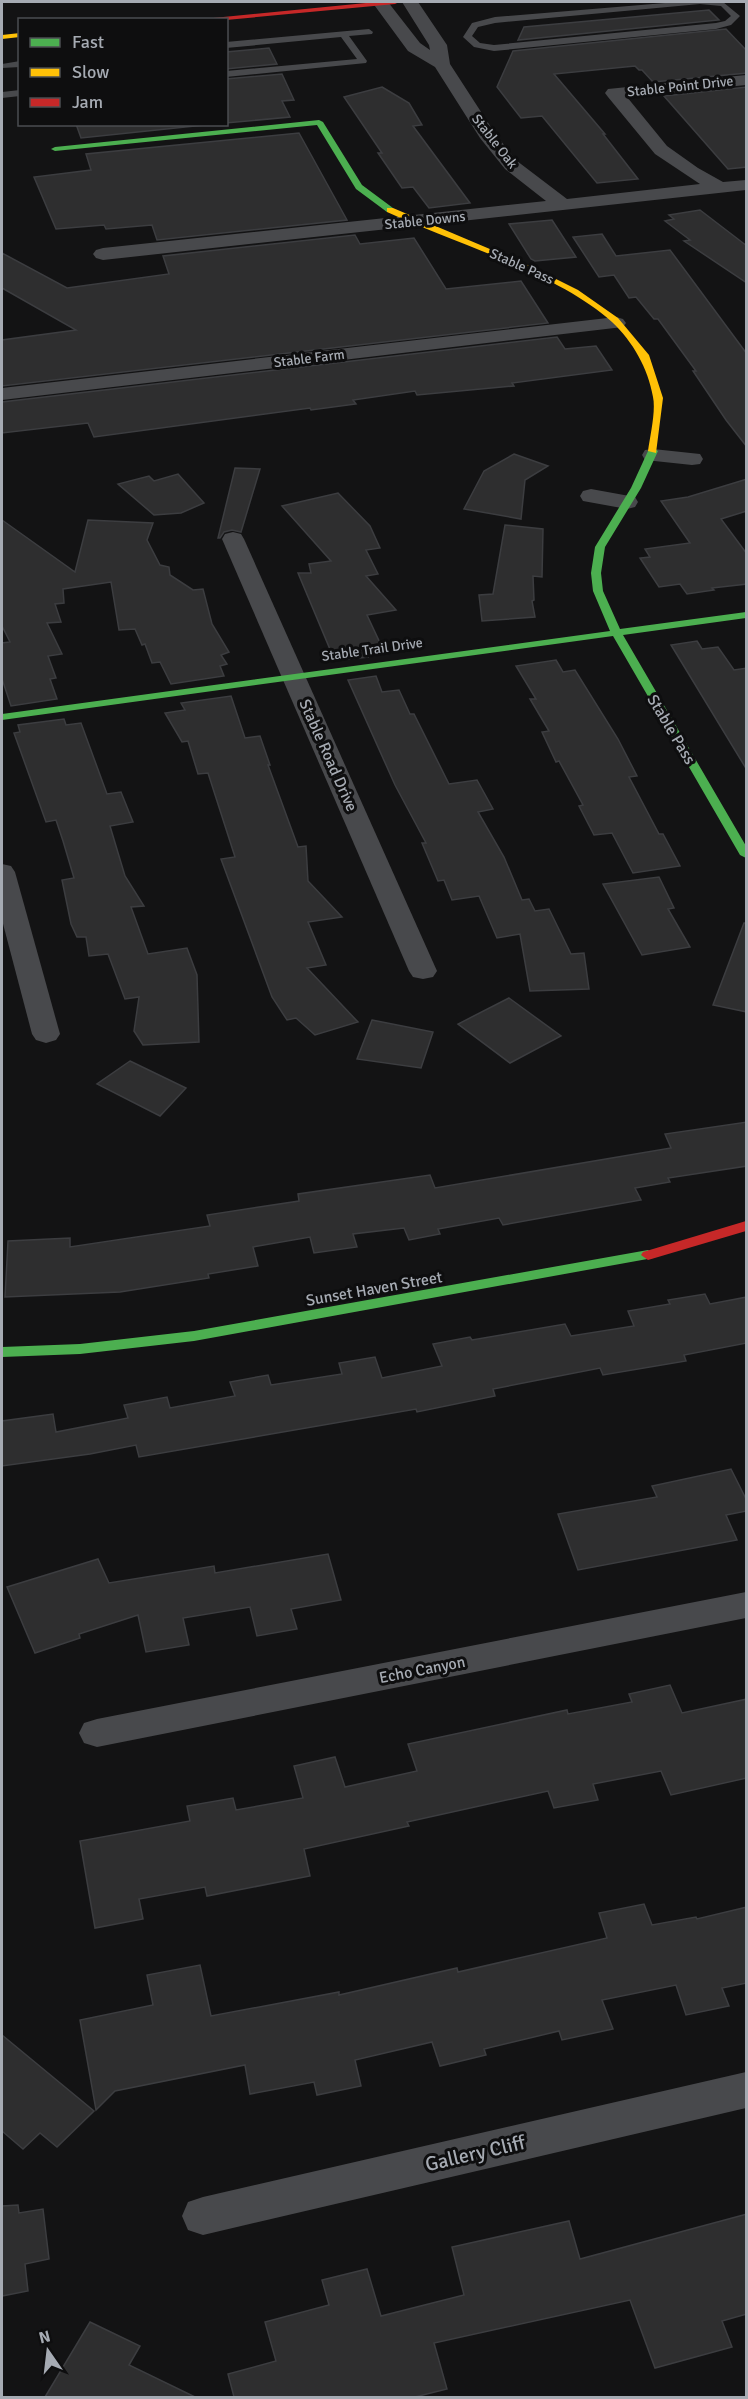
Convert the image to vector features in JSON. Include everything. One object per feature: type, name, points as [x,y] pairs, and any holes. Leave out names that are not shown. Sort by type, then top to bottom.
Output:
[{"type":"street","name":"Stable Oak","points":[[385,2],[414,47],[441,64]]},
{"type":"street","points":[[217,18],[385,2]]},
{"type":"street","name":"Stable Oak","points":[[410,2],[438,45],[441,64],[489,138],[511,165],[563,205]]},
{"type":"street","points":[[2,37],[18,35]]},
{"type":"street","name":"Stable Point Drive","points":[[720,188],[691,172],[661,150],[614,93],[747,80]]},
{"type":"street","name":"Stable Pass","points":[[55,149],[319,122],[359,188],[378,203],[413,221],[538,272],[576,292],[616,323],[643,356],[657,384],[662,405],[653,455],[627,502],[606,531],[596,565],[596,583],[600,601],[616,633],[747,855]]},
{"type":"street","name":"Stable Downs","points":[[103,254],[747,185]]},
{"type":"street","points":[[720,188],[747,204]]},
{"type":"street","name":"Stable Farm","points":[[2,394],[616,323]]},
{"type":"street","points":[[653,455],[692,459]]},
{"type":"street","points":[[591,496],[627,502]]},
{"type":"street","name":"Stable Road Drive","points":[[233,539],[423,971]]},
{"type":"street","name":"Stable Trail Drive","points":[[2,717],[747,615]]},
{"type":"street","points":[[2,872],[46,1034]]},
{"type":"street","name":"Sunset Haven Street","points":[[2,1352],[119,1347],[198,1336],[596,1266],[657,1253],[747,1226]]},
{"type":"street","name":"Echo Canyon","points":[[97,1733],[747,1605]]},
{"type":"street","name":"Gallery Cliff","points":[[203,2216],[747,2090]]},
{"type":"lane","points":[[700,2],[723,4],[736,16],[728,23],[716,26],[494,48],[477,45],[467,37],[475,25],[495,20],[618,5],[700,2]]},
{"type":"lane","points":[[228,45],[369,32]]},
{"type":"lane","points":[[228,74],[363,61],[344,34]]},
{"type":"lane","points":[[2,66],[18,64]]},
{"type":"lane","points":[[2,94],[18,93]]},
{"type":"building","points":[[709,10],[719,20],[518,40],[524,27]]},
{"type":"building","points":[[726,29],[747,51],[747,73],[653,82],[635,66],[554,74],[605,134],[603,134],[638,179],[597,183],[542,116],[521,118],[497,87],[513,51]]},
{"type":"building","points":[[269,48],[277,64],[228,69],[228,52]]},
{"type":"building","points":[[282,74],[294,100],[282,101],[290,117],[228,123],[228,79]]},
{"type":"building","points":[[382,87],[409,103],[422,125],[413,126],[470,203],[429,208],[413,187],[402,188],[378,153],[382,153],[344,97]]},
{"type":"building","points":[[747,87],[747,167],[728,169],[664,96]]},
{"type":"building","points":[[77,126],[195,126],[81,138]]},
{"type":"building","points":[[299,133],[347,220],[157,240],[152,225],[106,229],[104,225],[56,229],[34,177],[91,170],[86,154]]},
{"type":"building","points":[[700,210],[747,246],[747,283],[684,241],[690,240],[665,221],[674,219],[669,215]]},
{"type":"building","points":[[552,220],[576,257],[535,261],[531,259],[509,224]]},
{"type":"building","points":[[602,234],[616,256],[670,250],[747,354],[747,447],[726,420],[693,371],[696,371],[658,319],[654,319],[636,297],[629,298],[614,275],[599,277],[573,237]]},
{"type":"building","points":[[355,235],[360,244],[414,238],[446,289],[521,281],[548,323],[2,386],[2,340],[76,330],[2,288],[2,253],[67,288],[169,274],[163,256]]},
{"type":"building","points":[[557,337],[565,349],[596,346],[612,370],[512,383],[514,386],[417,395],[415,391],[353,400],[356,404],[94,437],[88,423],[2,433],[2,402]]},
{"type":"building","points":[[514,454],[548,466],[525,480],[521,519],[464,509],[484,471]]},
{"type":"building","points":[[235,468],[260,469],[241,532],[232,530],[224,532],[218,538]]},
{"type":"building","points":[[178,474],[204,503],[181,513],[154,515],[118,484],[149,476],[154,481]]},
{"type":"building","points":[[747,479],[747,511],[721,519],[747,554],[747,584],[712,588],[714,590],[687,594],[680,584],[659,587],[640,558],[650,557],[645,549],[690,543],[661,501],[688,497]]},
{"type":"building","points":[[338,493],[370,526],[380,548],[366,550],[378,574],[366,576],[396,610],[367,615],[381,645],[364,648],[368,657],[339,660],[336,653],[332,654],[298,573],[311,573],[309,564],[331,561],[282,506]]},
{"type":"building","points":[[2,520],[75,572],[88,520],[153,523],[147,540],[160,565],[169,567],[170,575],[193,590],[203,589],[212,624],[229,652],[221,655],[227,664],[220,666],[224,676],[171,684],[160,662],[152,663],[145,644],[142,645],[135,629],[119,630],[111,582],[63,589],[64,603],[55,604],[61,622],[47,623],[62,654],[48,656],[56,678],[50,679],[57,699],[11,706],[2,679],[2,643],[10,642],[2,626]]},
{"type":"building","points":[[505,525],[543,529],[542,577],[533,576],[534,600],[532,601],[535,617],[482,621],[479,595],[493,594]]},
{"type":"building","points":[[697,641],[702,649],[718,647],[734,670],[747,668],[747,770],[671,645]]},
{"type":"building","points":[[556,660],[563,672],[575,670],[618,739],[637,776],[629,777],[659,834],[663,834],[680,866],[633,873],[612,833],[594,835],[579,806],[583,805],[559,761],[556,762],[542,732],[549,731],[530,699],[536,699],[516,666]]},
{"type":"building","points":[[376,676],[382,692],[399,690],[410,714],[414,714],[449,784],[477,780],[493,809],[478,812],[504,857],[522,900],[529,899],[535,911],[549,909],[571,954],[584,953],[589,989],[530,991],[520,934],[497,938],[479,896],[452,900],[444,880],[438,881],[422,843],[426,843],[395,785],[348,680]]},
{"type":"building","points":[[231,696],[245,738],[260,736],[270,765],[268,765],[298,847],[306,846],[308,881],[342,917],[308,922],[326,965],[307,968],[358,1022],[315,1035],[296,1018],[287,1020],[272,997],[221,859],[235,857],[208,773],[198,774],[188,741],[182,742],[165,713],[185,710],[181,703]]},
{"type":"building","points":[[64,719],[66,725],[81,723],[107,794],[121,792],[133,822],[110,826],[125,876],[144,906],[131,907],[148,954],[187,948],[197,975],[199,1042],[143,1045],[134,1031],[139,997],[125,999],[108,954],[89,956],[86,937],[77,937],[71,924],[62,880],[74,878],[63,841],[56,820],[46,822],[14,733],[20,732],[18,725]]},
{"type":"building","points":[[659,877],[674,908],[668,909],[690,947],[642,955],[603,884]]},
{"type":"building","points":[[744,923],[747,923],[747,1012],[713,1005]]},
{"type":"building","points":[[509,998],[561,1036],[510,1063],[458,1024]]},
{"type":"building","points":[[372,1020],[433,1032],[421,1068],[357,1059]]},
{"type":"building","points":[[130,1061],[186,1088],[160,1116],[97,1084]]},
{"type":"building","points":[[747,1122],[747,1166],[668,1178],[670,1182],[635,1188],[641,1200],[503,1225],[499,1218],[438,1229],[440,1234],[409,1240],[404,1228],[353,1234],[357,1247],[314,1253],[310,1237],[253,1247],[258,1266],[208,1274],[209,1278],[120,1292],[5,1297],[8,1241],[70,1238],[70,1247],[210,1226],[207,1215],[299,1201],[298,1194],[430,1175],[435,1188],[671,1148],[665,1134]]},
{"type":"building","points":[[705,1294],[710,1304],[747,1297],[747,1343],[684,1355],[686,1361],[603,1375],[600,1368],[493,1389],[495,1396],[417,1412],[416,1409],[139,1457],[136,1445],[2,1466],[2,1421],[53,1414],[56,1432],[128,1418],[124,1405],[167,1397],[170,1408],[235,1396],[230,1382],[268,1375],[271,1385],[342,1374],[339,1363],[375,1357],[382,1378],[442,1366],[433,1344],[470,1337],[472,1340],[565,1324],[571,1336],[634,1326],[628,1311],[670,1304],[668,1300]]},
{"type":"building","points":[[731,1469],[747,1501],[747,1511],[726,1515],[737,1540],[578,1570],[558,1514],[657,1497],[652,1486]]},
{"type":"building","points":[[328,1554],[341,1600],[291,1609],[297,1629],[257,1636],[250,1607],[183,1618],[189,1645],[146,1652],[138,1615],[79,1634],[80,1638],[35,1653],[7,1587],[98,1559],[109,1583],[214,1566],[215,1573]]},
{"type":"building","points":[[670,1685],[682,1713],[747,1699],[747,1778],[671,1795],[661,1771],[593,1784],[598,1800],[554,1808],[548,1791],[407,1822],[409,1826],[304,1849],[310,1876],[207,1896],[205,1887],[139,1899],[143,1919],[95,1928],[80,1841],[190,1821],[187,1806],[233,1798],[236,1810],[303,1798],[294,1766],[335,1757],[345,1787],[417,1771],[408,1744],[567,1710],[568,1714],[632,1702],[629,1694]]},
{"type":"building","points":[[644,1904],[652,1925],[696,1917],[697,1919],[747,1907],[747,1983],[722,1988],[729,2006],[686,2015],[676,1985],[602,2000],[613,2029],[562,2040],[559,2031],[484,2049],[486,2055],[440,2066],[432,2042],[355,2060],[361,2086],[317,2095],[314,2082],[250,2094],[245,2065],[115,2091],[96,2110],[80,2020],[153,2005],[147,1975],[200,1965],[211,2016],[339,1992],[339,1995],[457,1968],[458,1972],[607,1938],[599,1913]]},
{"type":"building","points":[[2,2035],[94,2111],[57,2147],[40,2133],[23,2149],[2,2131]]},
{"type":"building","points":[[18,2205],[19,2213],[43,2209],[49,2259],[25,2264],[28,2291],[2,2296],[2,2206]]},
{"type":"building","points":[[747,2214],[747,2314],[722,2321],[732,2347],[655,2368],[630,2300],[434,2343],[447,2389],[415,2397],[234,2397],[228,2374],[276,2361],[265,2322],[329,2305],[322,2280],[367,2269],[381,2316],[464,2295],[452,2247],[569,2221],[580,2259]]},
{"type":"building","points":[[90,2322],[140,2346],[129,2365],[195,2397],[45,2397]]},
{"type":"traffic: fast","points":[[55,149],[319,122],[359,187],[390,210]]},
{"type":"traffic: fast","points":[[653,451],[636,488],[600,547],[596,573],[598,591],[616,633],[746,855]]},
{"type":"traffic: fast","points":[[2,717],[746,615]]},
{"type":"traffic: fast","points":[[2,1352],[80,1349],[194,1336],[648,1255]]},
{"type":"traffic: slow","points":[[2,37],[18,35]]},
{"type":"traffic: slow","points":[[390,210],[527,268],[574,292],[615,320],[644,355],[659,398],[653,451]]},
{"type":"traffic: jam","points":[[218,18],[395,2]]},
{"type":"traffic: jam","points":[[648,1255],[746,1226]]}]
